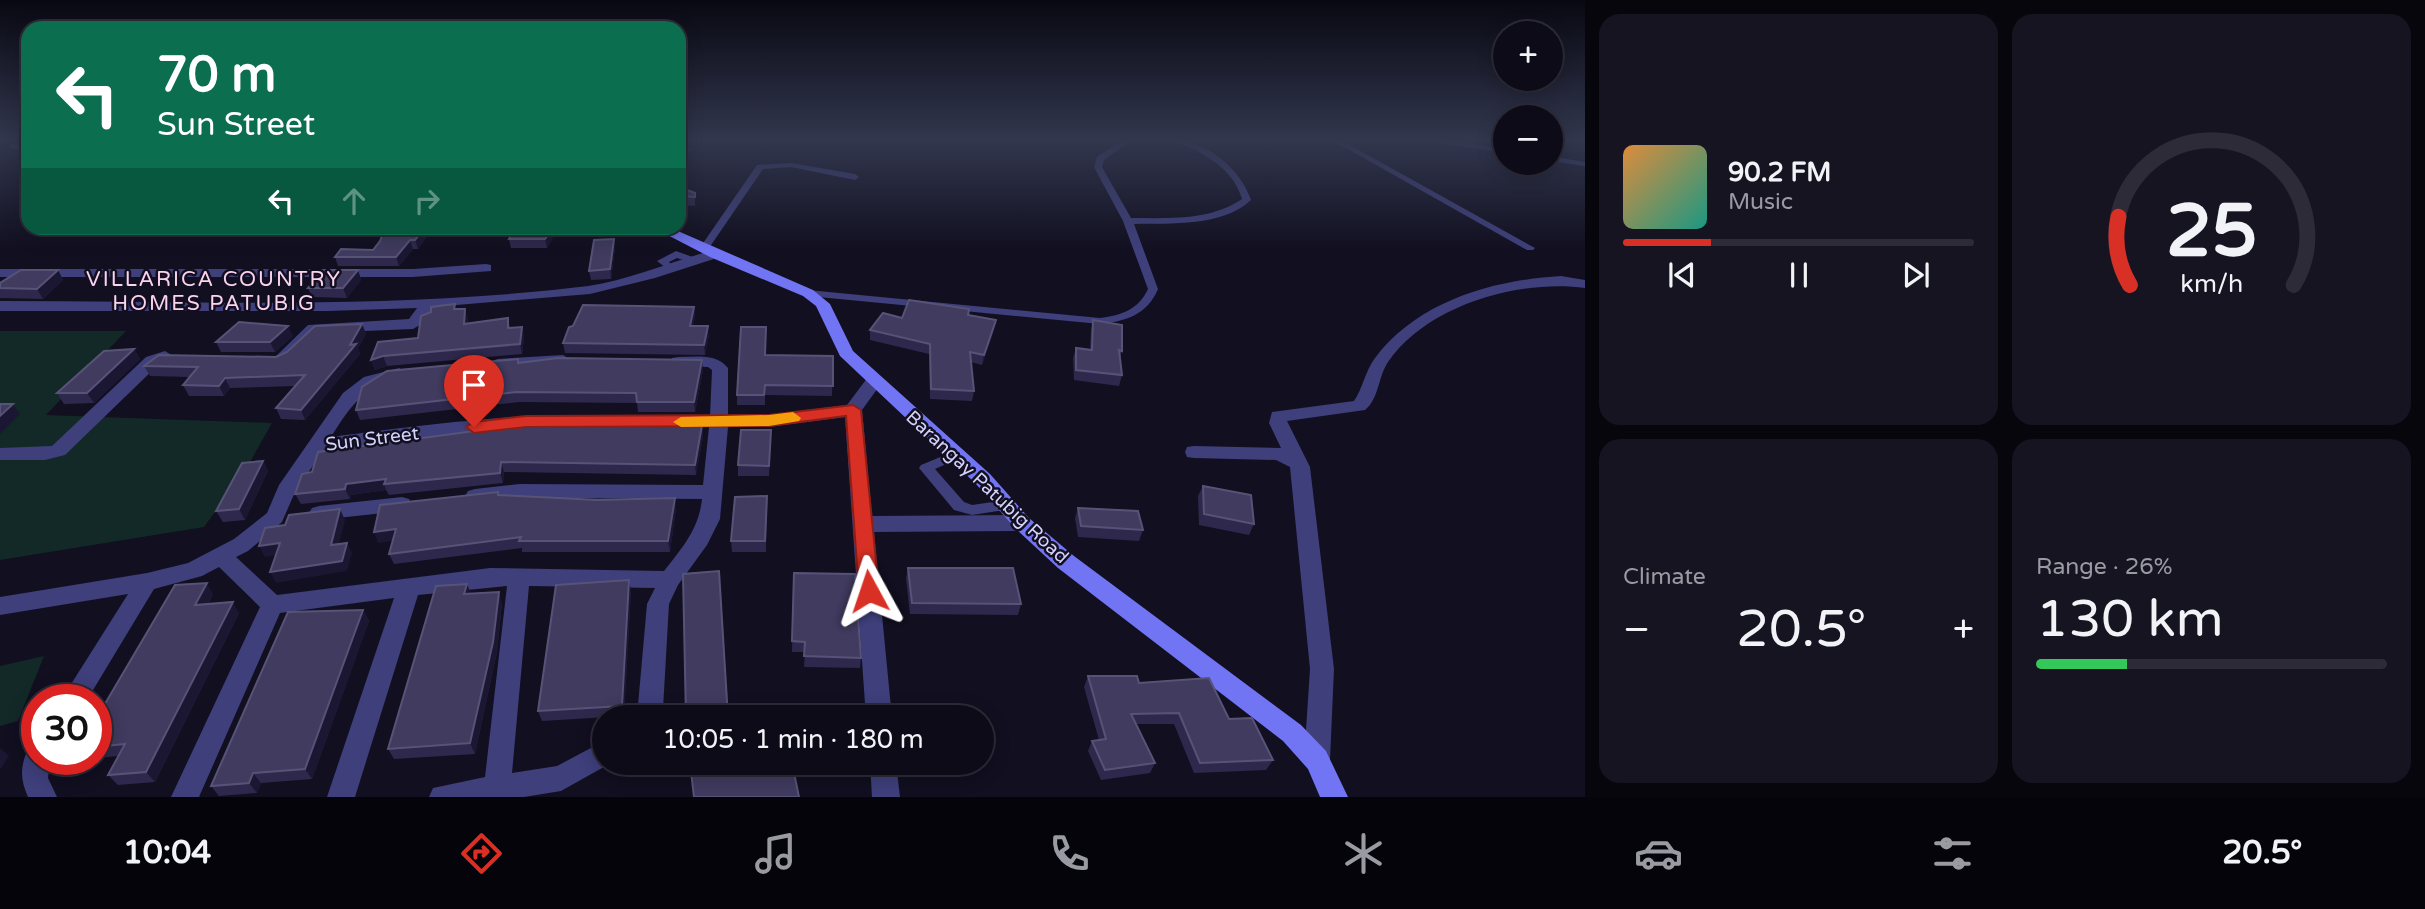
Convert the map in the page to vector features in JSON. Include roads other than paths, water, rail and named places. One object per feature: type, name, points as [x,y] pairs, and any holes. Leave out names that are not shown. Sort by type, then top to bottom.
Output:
[{"type":"main road","name":"Barangay Patubig Road","points":[[672,235],[705,255],[808,293],[822,304],[846,353],[874,381],[1066,562],[1292,733],[1317,760],[1334,797]]},
{"type":"street","points":[[0,306],[427,303],[590,290],[670,268],[705,255]]},
{"type":"street","points":[[0,273],[413,273],[486,268]]},
{"type":"street","points":[[0,290],[23,273]]},
{"type":"street","points":[[393,304],[413,273]]},
{"type":"street","points":[[1317,760],[1322,669],[1300,467],[1278,423],[1278,416],[1359,406],[1364,402],[1380,361],[1427,316],[1486,292],[1555,278],[1585,284]]},
{"type":"street","points":[[260,360],[284,358],[306,332],[314,328],[413,324],[420,319],[427,303]]},
{"type":"street","points":[[0,454],[45,454],[58,451],[152,361],[162,356],[181,356]]},
{"type":"street","points":[[482,365],[536,360],[577,361]]},
{"type":"street","points":[[650,705],[659,604],[670,580],[700,540],[710,519],[719,422],[720,365],[712,362],[658,362]]},
{"type":"street","points":[[317,445],[352,392],[387,374],[415,372]]},
{"type":"street","points":[[874,381],[853,410],[879,705]]},
{"type":"street","points":[[650,422],[769,421],[853,410]]},
{"type":"street","name":"Sun Street","points":[[0,606],[148,582],[194,570],[241,545],[275,517],[286,490],[317,445],[526,421],[595,422]]},
{"type":"street","points":[[1194,452],[1278,454],[1296,461]]},
{"type":"street","points":[[452,498],[520,491],[713,492]]},
{"type":"street","points":[[275,517],[425,501]]},
{"type":"street","points":[[863,524],[1022,523]]},
{"type":"street","points":[[220,556],[272,605]]},
{"type":"street","points":[[272,605],[490,576],[670,580]]},
{"type":"street","points":[[497,788],[519,576]]},
{"type":"street","points":[[83,684],[148,582]]},
{"type":"street","points":[[341,797],[409,587]]},
{"type":"street","points":[[185,797],[272,605]]},
{"type":"street","points":[[443,797],[561,778],[592,760]]},
{"type":"street","points":[[35,775],[36,790],[43,797]]},
{"type":"street","points":[[884,775],[886,797]]},
{"type":"lane","points":[[705,255],[754,176]]},
{"type":"lane","points":[[851,176],[855,177]]},
{"type":"lane","points":[[808,293],[1100,321],[1122,318],[1148,303],[1153,289],[1128,221],[1103,176]]},
{"type":"lane","points":[[1128,221],[1185,220],[1237,207],[1247,200],[1247,196],[1232,176]]},
{"type":"lane","points":[[1401,176],[1530,248]]},
{"type":"lane","points":[[955,455],[926,468],[959,506],[972,510],[1006,505]]},
{"type":"district","name":"VILLARICA COUNTRY HOMES PATUBIG","points":[[214,291]]}]
